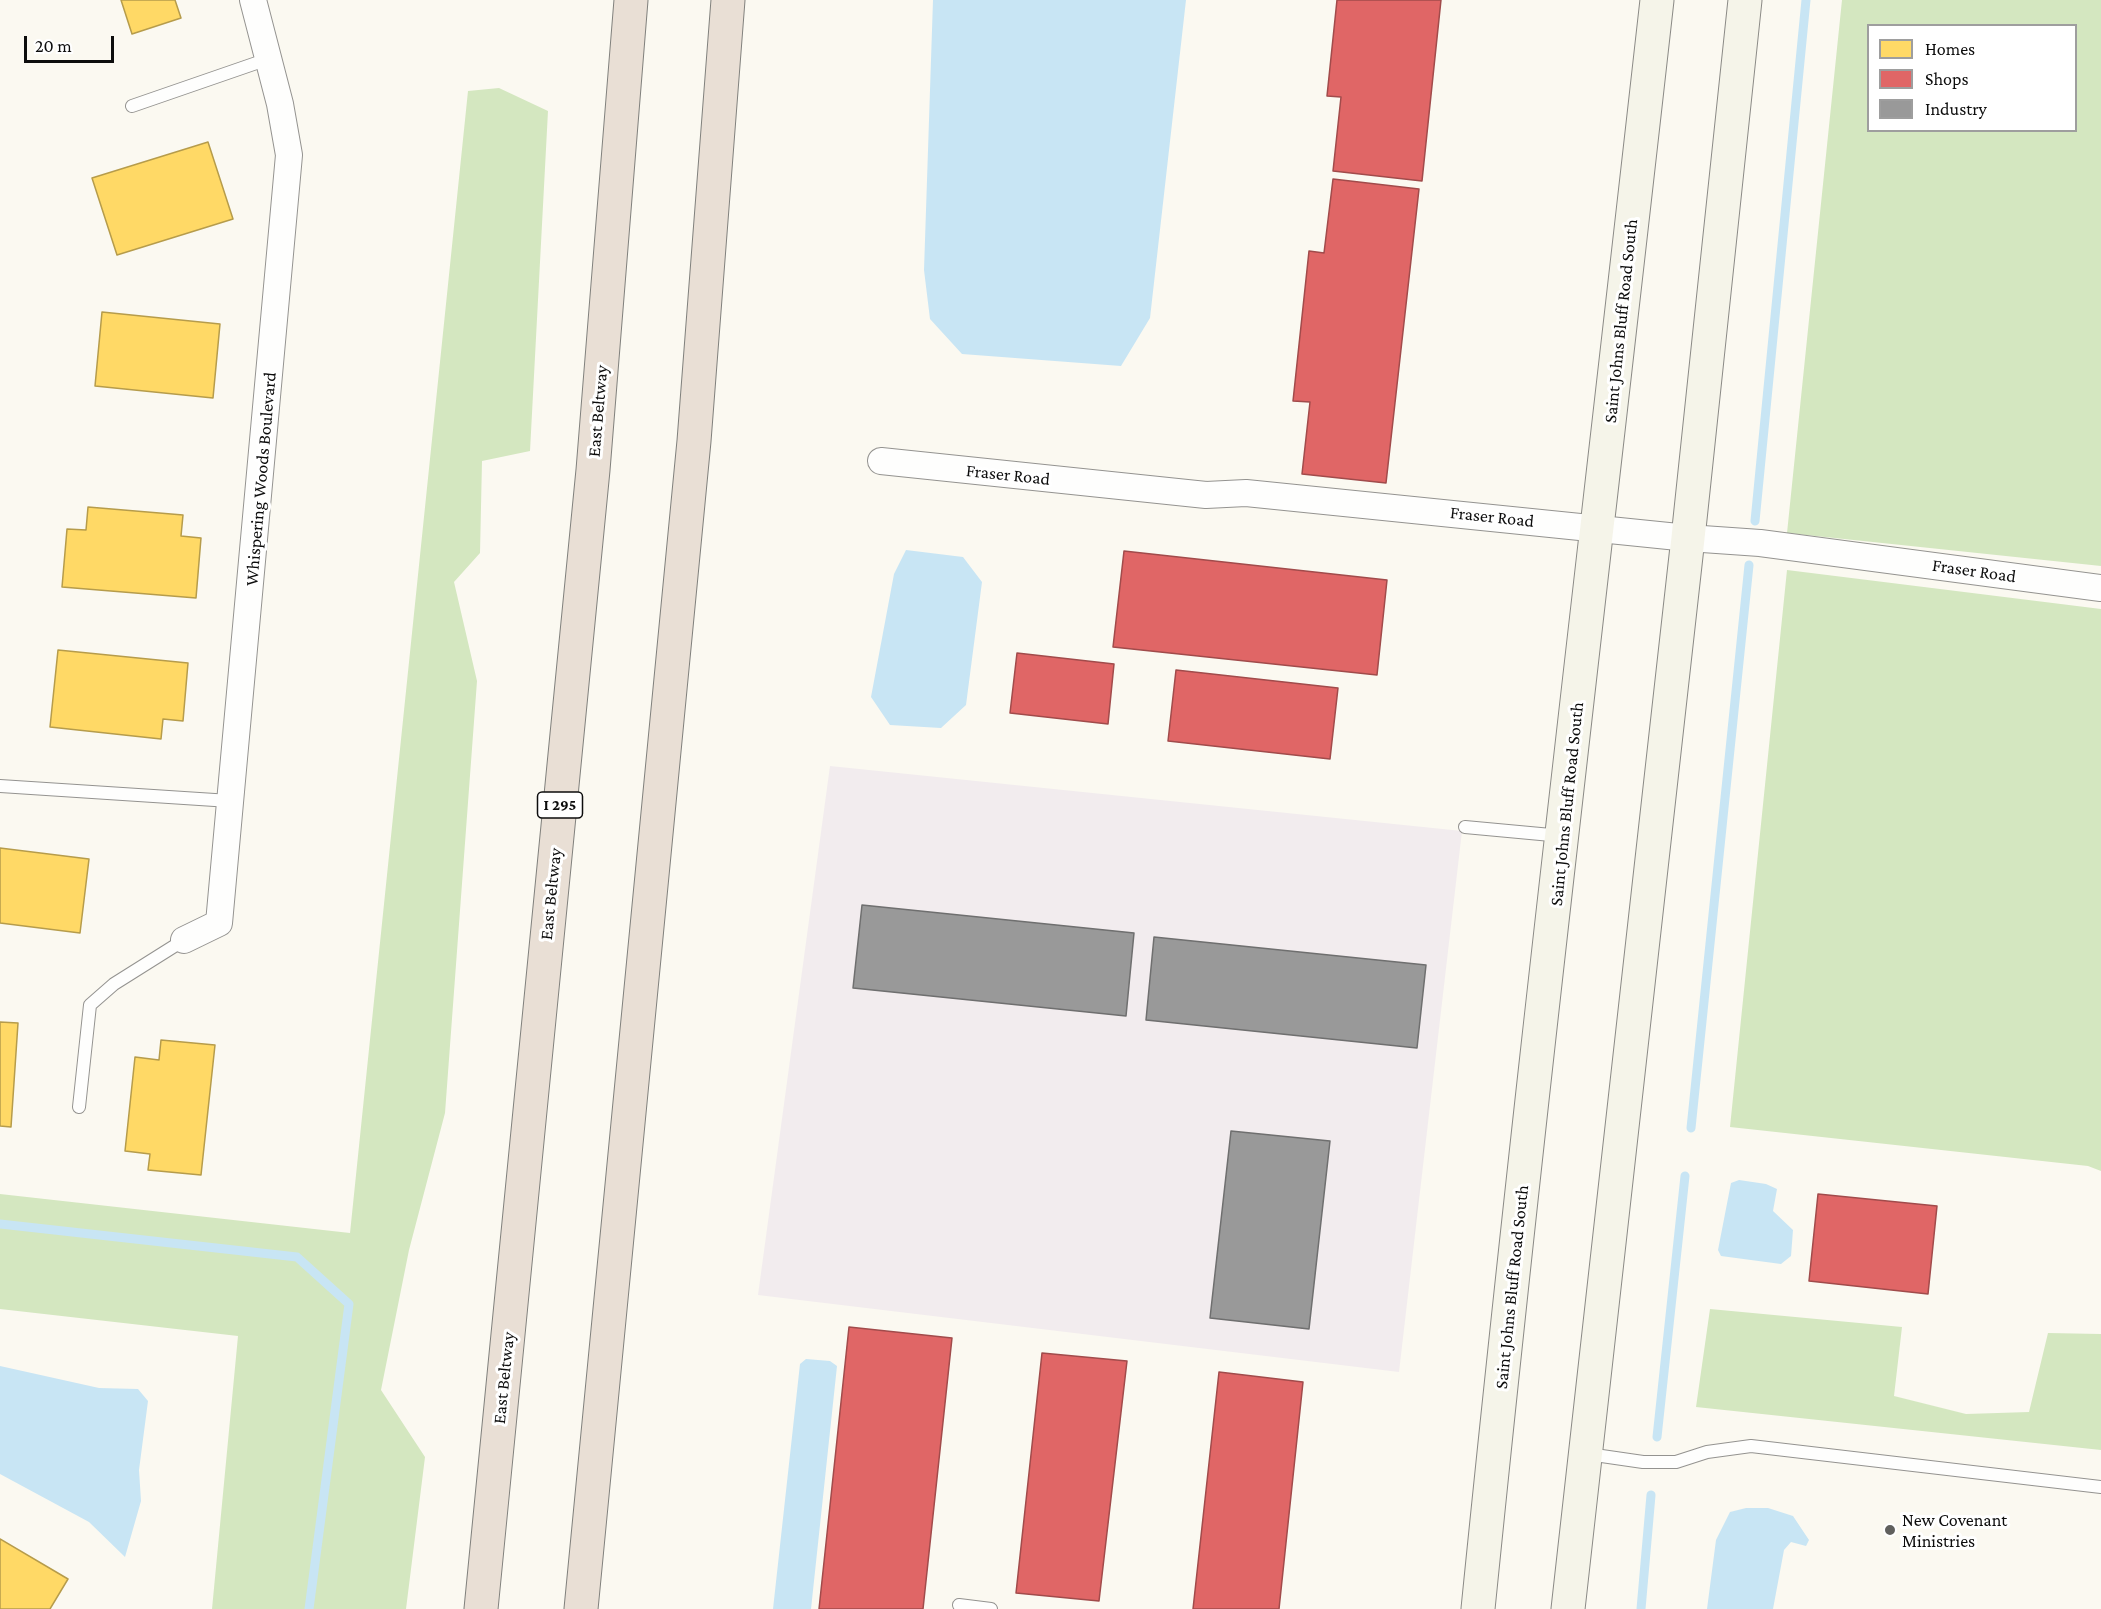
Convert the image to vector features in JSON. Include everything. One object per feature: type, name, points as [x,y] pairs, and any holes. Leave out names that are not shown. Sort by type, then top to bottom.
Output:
[{"type":"highway","name":"East Beltway","points":[[481,1609],[592,482],[631,0]]},
{"type":"highway","points":[[581,1609],[693,453],[729,0]]},
{"type":"main road","name":"Saint Johns Bluff Road South","points":[[1478,1609],[1509,1296],[1657,0]]},
{"type":"main road","points":[[1568,1609],[1688,538],[1745,0]]},
{"type":"street","name":"Whispering Woods Boulevard","points":[[184,940],[219,923],[289,155],[268,59],[252,0]]},
{"type":"street","name":"Fraser Road","points":[[881,461],[1138,489],[1206,495],[1246,493],[1688,538],[1760,543],[2101,588]]},
{"type":"lane","points":[[132,106],[268,59]]},
{"type":"lane","points":[[0,786],[230,801]]},
{"type":"lane","points":[[1465,827],[1563,837]]},
{"type":"lane","points":[[78,1107],[90,1005],[114,984],[184,940]]},
{"type":"lane","points":[[1584,1453],[1643,1462],[1676,1462],[1707,1452],[1751,1446],[2101,1487]]},
{"type":"lane","points":[[959,1605],[990,1609]]},
{"type":"shaded area","points":[[830,766],[1462,831],[1399,1372],[758,1295]]},
{"type":"green space","points":[[1842,0],[2101,0],[2101,566],[1787,533]]},
{"type":"green space","points":[[499,88],[548,111],[530,451],[482,461],[480,553],[454,582],[477,681],[445,1113],[409,1250],[381,1390],[425,1457],[406,1609],[212,1609],[238,1336],[0,1309],[0,1194],[350,1233],[468,91]]},
{"type":"green space","points":[[1787,570],[2101,609],[2101,1171],[2088,1166],[1730,1127]]},
{"type":"green space","points":[[1710,1309],[1902,1327],[1894,1396],[1966,1414],[2029,1412],[2048,1333],[2101,1334],[2101,1450],[1696,1407]]},
{"type":"water","points":[[933,0],[1186,0],[1150,318],[1121,366],[962,354],[930,319],[924,270]]},
{"type":"water","points":[[906,550],[963,557],[982,582],[966,705],[941,728],[890,725],[871,697],[894,574]]},
{"type":"water","points":[[1739,1180],[1766,1184],[1777,1189],[1773,1211],[1793,1230],[1791,1256],[1781,1264],[1721,1256],[1718,1250],[1731,1183]]},
{"type":"water","points":[[806,1359],[830,1361],[837,1366],[811,1609],[773,1609],[800,1364]]},
{"type":"water","points":[[0,1366],[99,1388],[138,1389],[148,1401],[139,1470],[141,1501],[125,1557],[89,1522],[0,1474]]},
{"type":"water","points":[[1746,1508],[1768,1508],[1793,1516],[1809,1540],[1806,1546],[1791,1542],[1784,1550],[1773,1609],[1707,1609],[1716,1540],[1730,1512]]},
{"type":"building: Homes","points":[[121,0],[175,0],[181,18],[132,34]]},
{"type":"building: Homes","points":[[208,142],[233,219],[117,255],[92,178]]},
{"type":"building: Homes","points":[[102,312],[220,324],[213,398],[95,386]]},
{"type":"building: Homes","points":[[88,507],[183,515],[181,536],[201,538],[196,598],[62,587],[67,529],[86,530]]},
{"type":"building: Homes","points":[[58,650],[188,663],[183,721],[163,719],[161,739],[50,727]]},
{"type":"building: Homes","points":[[0,848],[89,859],[80,933],[0,923]]},
{"type":"building: Homes","points":[[0,1022],[18,1023],[11,1127],[0,1126]]},
{"type":"building: Homes","points":[[161,1040],[215,1045],[201,1175],[148,1170],[150,1154],[125,1151],[135,1057],[159,1060]]},
{"type":"building: Homes","points":[[0,1539],[68,1579],[50,1609],[0,1609]]},
{"type":"building: Shops","points":[[1337,0],[1441,0],[1422,181],[1333,171],[1341,97],[1327,96]]},
{"type":"building: Shops","points":[[1333,179],[1419,189],[1386,483],[1302,474],[1310,402],[1293,401],[1309,251],[1324,253]]},
{"type":"building: Shops","points":[[1124,551],[1387,580],[1377,675],[1113,647]]},
{"type":"building: Shops","points":[[1017,653],[1114,664],[1108,724],[1010,713]]},
{"type":"building: Shops","points":[[1176,670],[1338,688],[1330,759],[1168,741]]},
{"type":"building: Shops","points":[[1818,1194],[1937,1206],[1928,1294],[1809,1281]]},
{"type":"building: Shops","points":[[849,1327],[952,1338],[923,1609],[819,1609]]},
{"type":"building: Shops","points":[[1042,1353],[1127,1361],[1099,1601],[1016,1593]]},
{"type":"building: Shops","points":[[1219,1372],[1303,1382],[1279,1609],[1193,1609]]},
{"type":"building: Industry","points":[[862,905],[1134,933],[1126,1016],[853,988]]},
{"type":"building: Industry","points":[[1154,937],[1426,965],[1417,1048],[1146,1020]]},
{"type":"building: Industry","points":[[1231,1131],[1330,1141],[1309,1329],[1210,1318]]},
{"type":"waterway","points":[[1755,521],[1806,0]]},
{"type":"waterway","points":[[1691,1128],[1749,565]]},
{"type":"waterway","points":[[1657,1437],[1685,1176]]},
{"type":"waterway","points":[[0,1224],[297,1257],[349,1304],[309,1609]]},
{"type":"waterway","points":[[1641,1609],[1651,1495]]},
{"type":"place","name":"New Covenant Ministries","points":[[1890,1530]]}]
